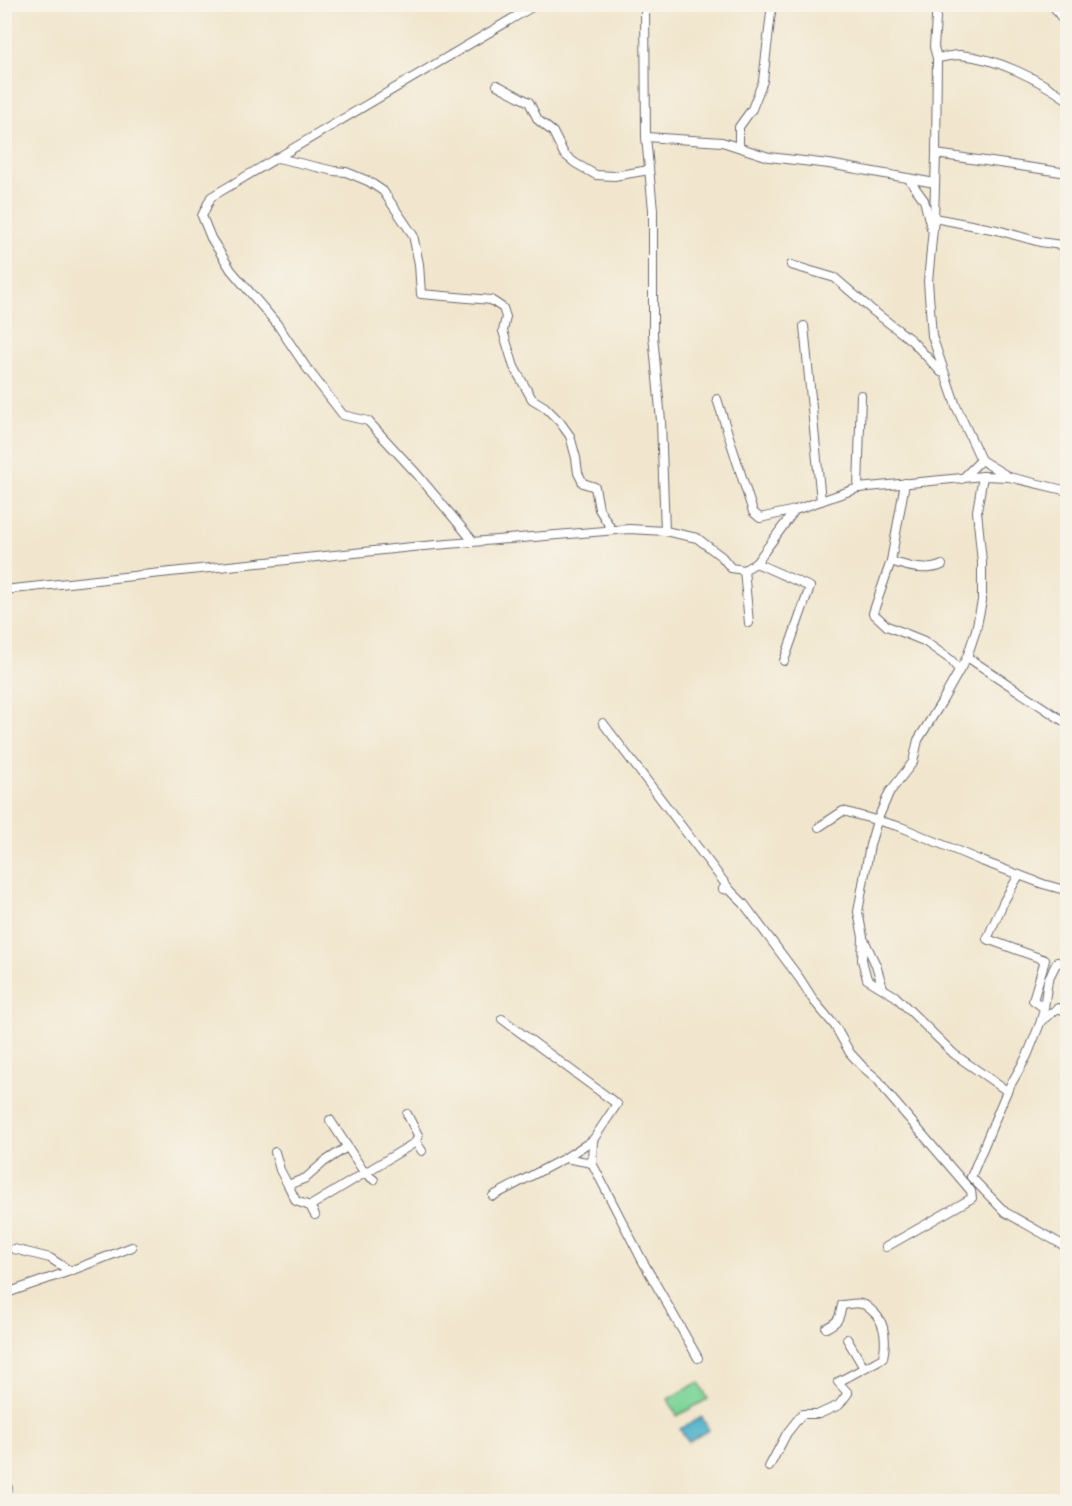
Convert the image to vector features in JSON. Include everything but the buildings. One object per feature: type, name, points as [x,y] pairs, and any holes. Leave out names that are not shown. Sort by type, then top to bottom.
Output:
[{"type":"street","points":[[473,542],[368,421],[343,415],[277,324],[231,270],[211,238],[202,216],[211,197],[537,4]]},
{"type":"street","points":[[645,4],[646,137],[653,210],[653,335],[661,421],[665,531]]},
{"type":"street","points":[[739,147],[739,127],[752,109],[763,81],[772,4]]},
{"type":"street","points":[[937,4],[933,47],[937,58],[934,218],[928,281],[932,336],[944,376],[981,460],[1009,477]]},
{"type":"street","points":[[1052,4],[1063,20],[1068,23]]},
{"type":"street","points":[[937,58],[959,55],[992,61],[1050,87],[1068,100]]},
{"type":"street","points":[[497,85],[529,102],[538,120],[553,132],[564,154],[596,175],[614,177],[649,170]]},
{"type":"street","points":[[646,137],[723,141],[769,157],[829,164],[935,183]]},
{"type":"street","points":[[936,154],[1068,173]]},
{"type":"street","points":[[278,158],[346,172],[383,190],[413,236],[419,264],[421,294],[491,300],[503,308],[506,317],[503,331],[514,367],[532,399],[545,407],[570,436],[578,473],[583,483],[595,487],[599,509],[612,530]]},
{"type":"street","points":[[908,178],[924,200],[932,233]]},
{"type":"street","points":[[934,218],[997,230],[1040,242],[1068,246]]},
{"type":"street","points":[[791,265],[835,278],[911,340],[944,376]]},
{"type":"street","points":[[804,326],[821,501]]},
{"type":"street","points":[[858,488],[861,395]]},
{"type":"street","points":[[717,399],[753,512],[760,518],[795,510],[858,488],[983,476],[1009,477],[1068,491]]},
{"type":"street","points":[[962,478],[981,460]]},
{"type":"street","points":[[983,476],[978,511],[982,601],[976,630],[967,657],[918,740],[913,762],[889,794],[877,821],[870,845],[858,912],[862,938],[862,960],[867,979],[895,996],[954,1054],[1007,1091]]},
{"type":"street","points":[[905,483],[891,561],[873,613],[887,626],[924,641],[951,660],[959,670]]},
{"type":"street","points":[[4,590],[142,574],[629,528],[665,531],[697,538],[722,557],[731,568],[744,570],[756,562],[795,510]]},
{"type":"street","points":[[891,561],[908,567],[936,568],[942,565]]},
{"type":"street","points":[[756,562],[810,587],[784,661]]},
{"type":"street","points":[[744,570],[749,623]]},
{"type":"street","points":[[967,657],[1068,724]]},
{"type":"street","points":[[603,723],[726,890],[744,904],[835,1026],[850,1053],[878,1080],[971,1191],[972,1198],[886,1247]]},
{"type":"street","points":[[819,827],[843,811],[902,827],[979,860],[1068,891]]},
{"type":"street","points":[[1019,875],[987,939],[1045,960],[1034,1000],[1044,1008]]},
{"type":"street","points":[[862,938],[876,965],[883,988]]},
{"type":"street","points":[[1068,964],[1057,962],[1048,980],[1041,1021],[1027,1056],[1007,1091],[971,1177],[1005,1212],[1068,1248]]},
{"type":"street","points":[[1041,1021],[1058,1008],[1068,1012]]},
{"type":"street","points":[[493,1196],[565,1158],[593,1140],[617,1104],[502,1019]]},
{"type":"street","points":[[310,1206],[416,1142],[418,1135],[407,1114]]},
{"type":"street","points":[[330,1119],[364,1172],[374,1180]]},
{"type":"street","points":[[593,1140],[592,1163],[642,1260],[698,1358]]},
{"type":"street","points":[[416,1142],[422,1151]]},
{"type":"street","points":[[288,1185],[306,1178],[324,1162],[347,1148]]},
{"type":"street","points":[[275,1152],[280,1170],[296,1201],[310,1206],[315,1215]]},
{"type":"street","points":[[565,1158],[592,1163]]},
{"type":"street","points":[[4,1294],[132,1247]]},
{"type":"street","points":[[14,1250],[50,1258],[70,1271]]},
{"type":"street","points":[[769,1467],[787,1433],[802,1414],[819,1413],[839,1405],[848,1393],[838,1382],[884,1358],[885,1335],[882,1322],[875,1313],[861,1303],[842,1305],[838,1322],[826,1328]]},
{"type":"street","points":[[847,1339],[864,1368]]},
{"type":"green space","points":[[699,1382],[708,1399],[677,1416],[668,1399]]},
{"type":"water","points":[[702,1417],[709,1430],[688,1442],[680,1429]]}]
